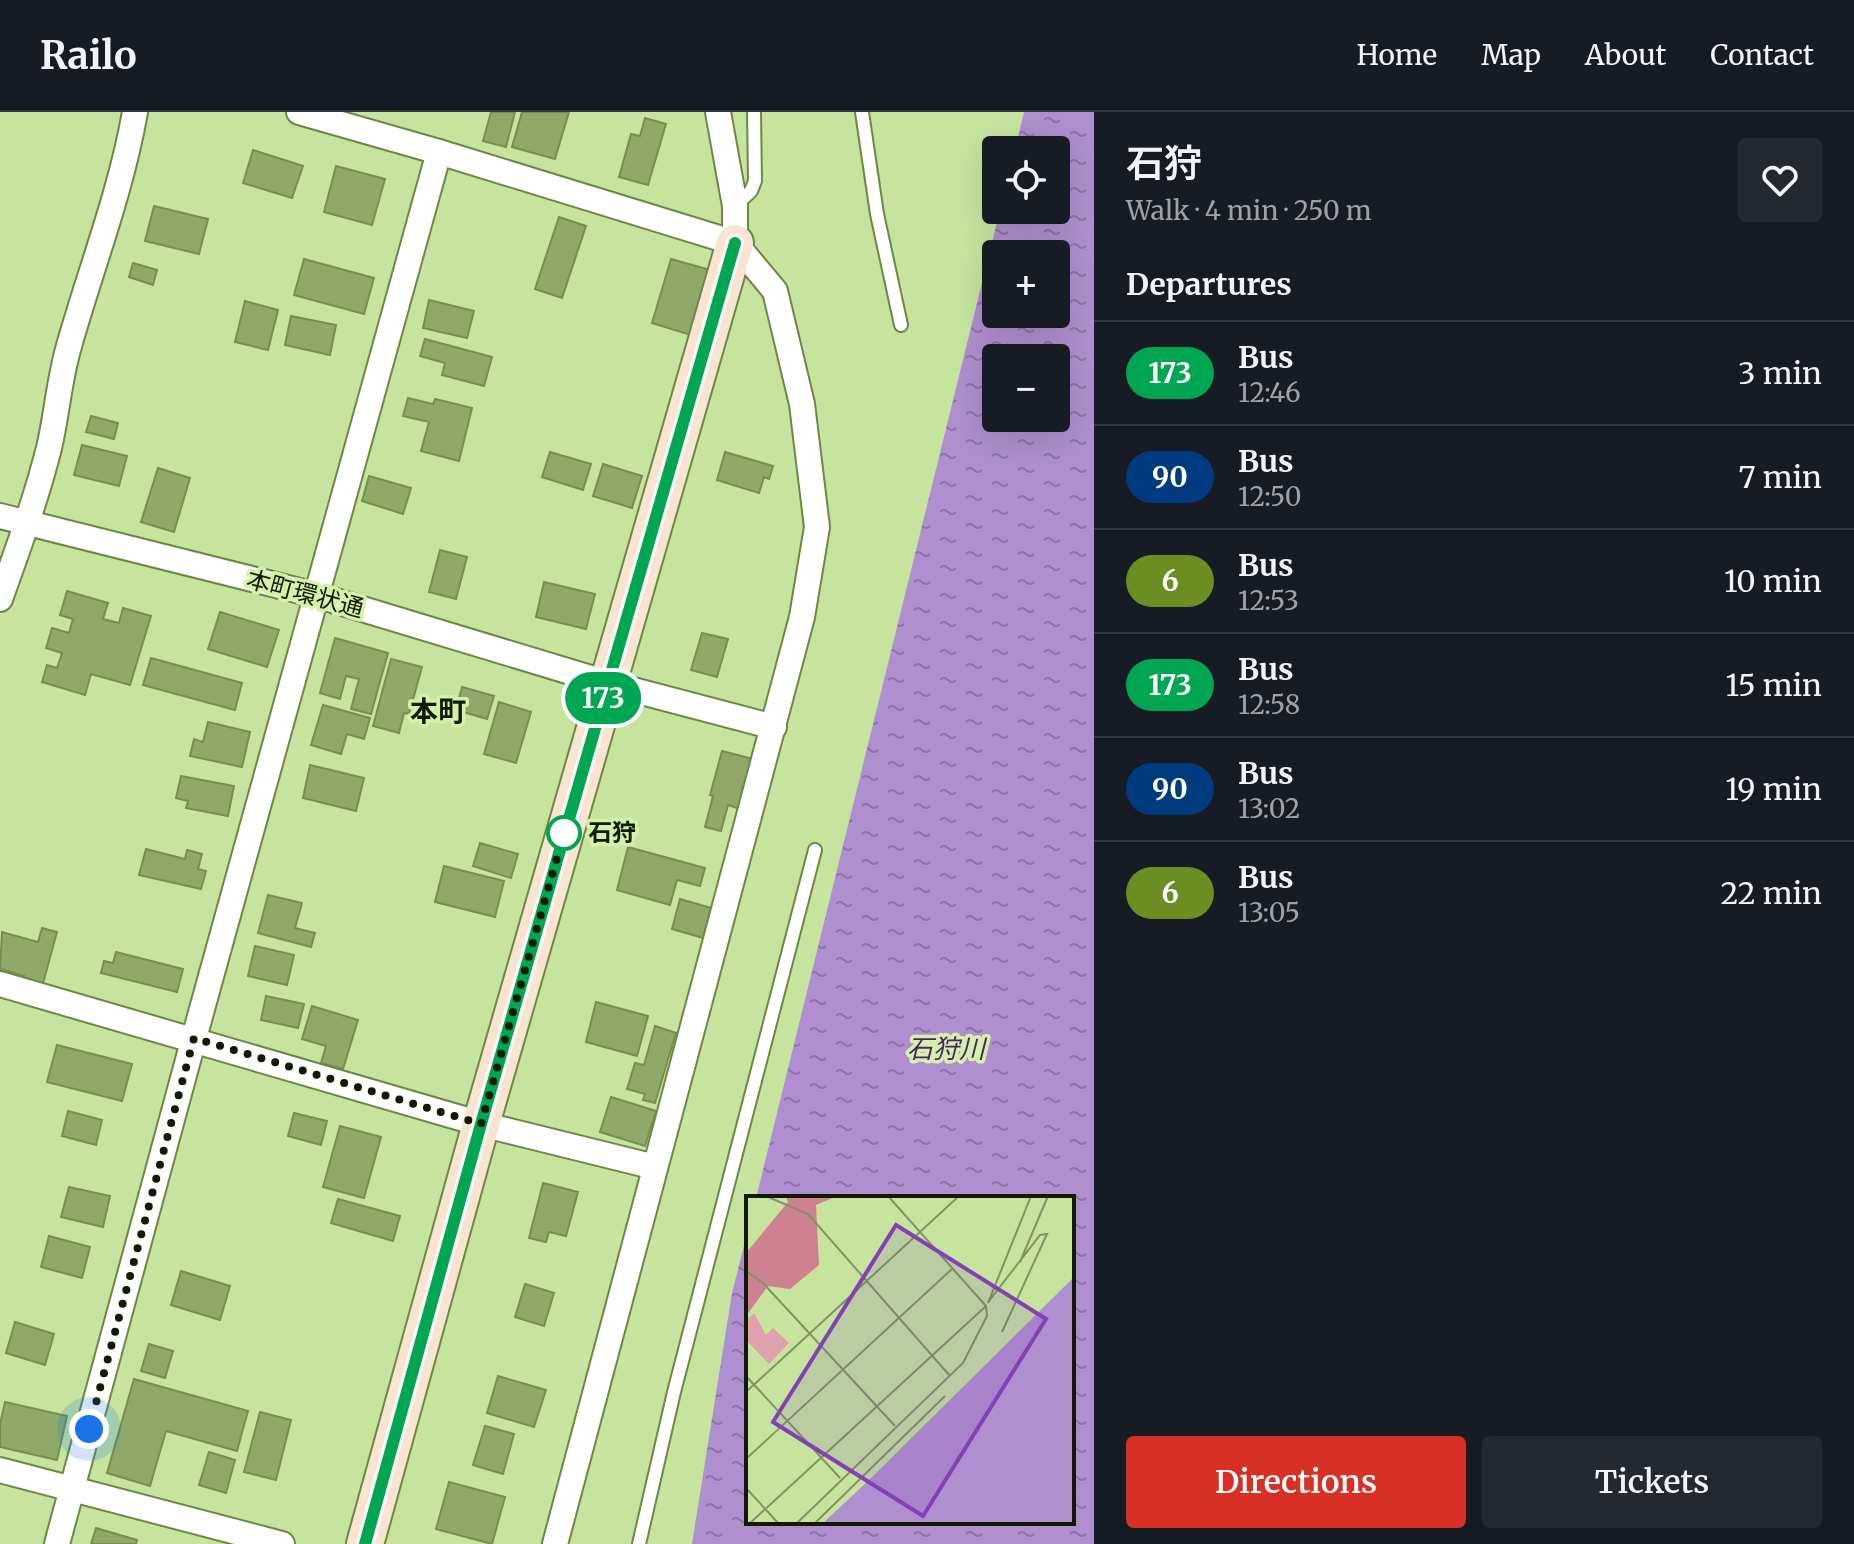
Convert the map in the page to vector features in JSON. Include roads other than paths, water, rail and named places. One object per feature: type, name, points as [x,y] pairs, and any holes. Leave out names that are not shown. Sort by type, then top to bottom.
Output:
[{"type":"main road","points":[[365,1544],[481,1124],[735,243]]},
{"type":"street","points":[[0,599],[27,524],[49,445],[59,384],[98,258],[135,112]]},
{"type":"street","points":[[299,112],[735,243],[775,291],[802,404],[817,527],[802,617],[555,1544]]},
{"type":"street","points":[[718,112],[735,206],[735,243]]},
{"type":"street","points":[[57,1544],[439,152]]},
{"type":"street","name":"本町環状通","points":[[0,516],[316,595],[607,683],[774,727]]},
{"type":"street","points":[[0,984],[481,1124],[655,1167]]},
{"type":"street","points":[[0,1470],[282,1544]]},
{"type":"lane","points":[[735,206],[751,191],[755,181],[754,112]]},
{"type":"lane","points":[[862,112],[877,214],[901,325]]},
{"type":"lane","points":[[639,1544],[674,1392],[815,850]]},
{"type":"water","name":"石狩川","points":[[1024,112],[1094,112],[1094,1544],[692,1544],[732,1293],[746,1238],[746,1524],[1074,1524],[1074,1196],[756,1196],[982,283],[982,328],[1070,328],[1070,240],[993,240],[997,224],[1070,224],[1070,136],[1018,136]]},
{"type":"place","name":"石狩","points":[[564,833]]},
{"type":"district","name":"本町","points":[[438,711]]}]
